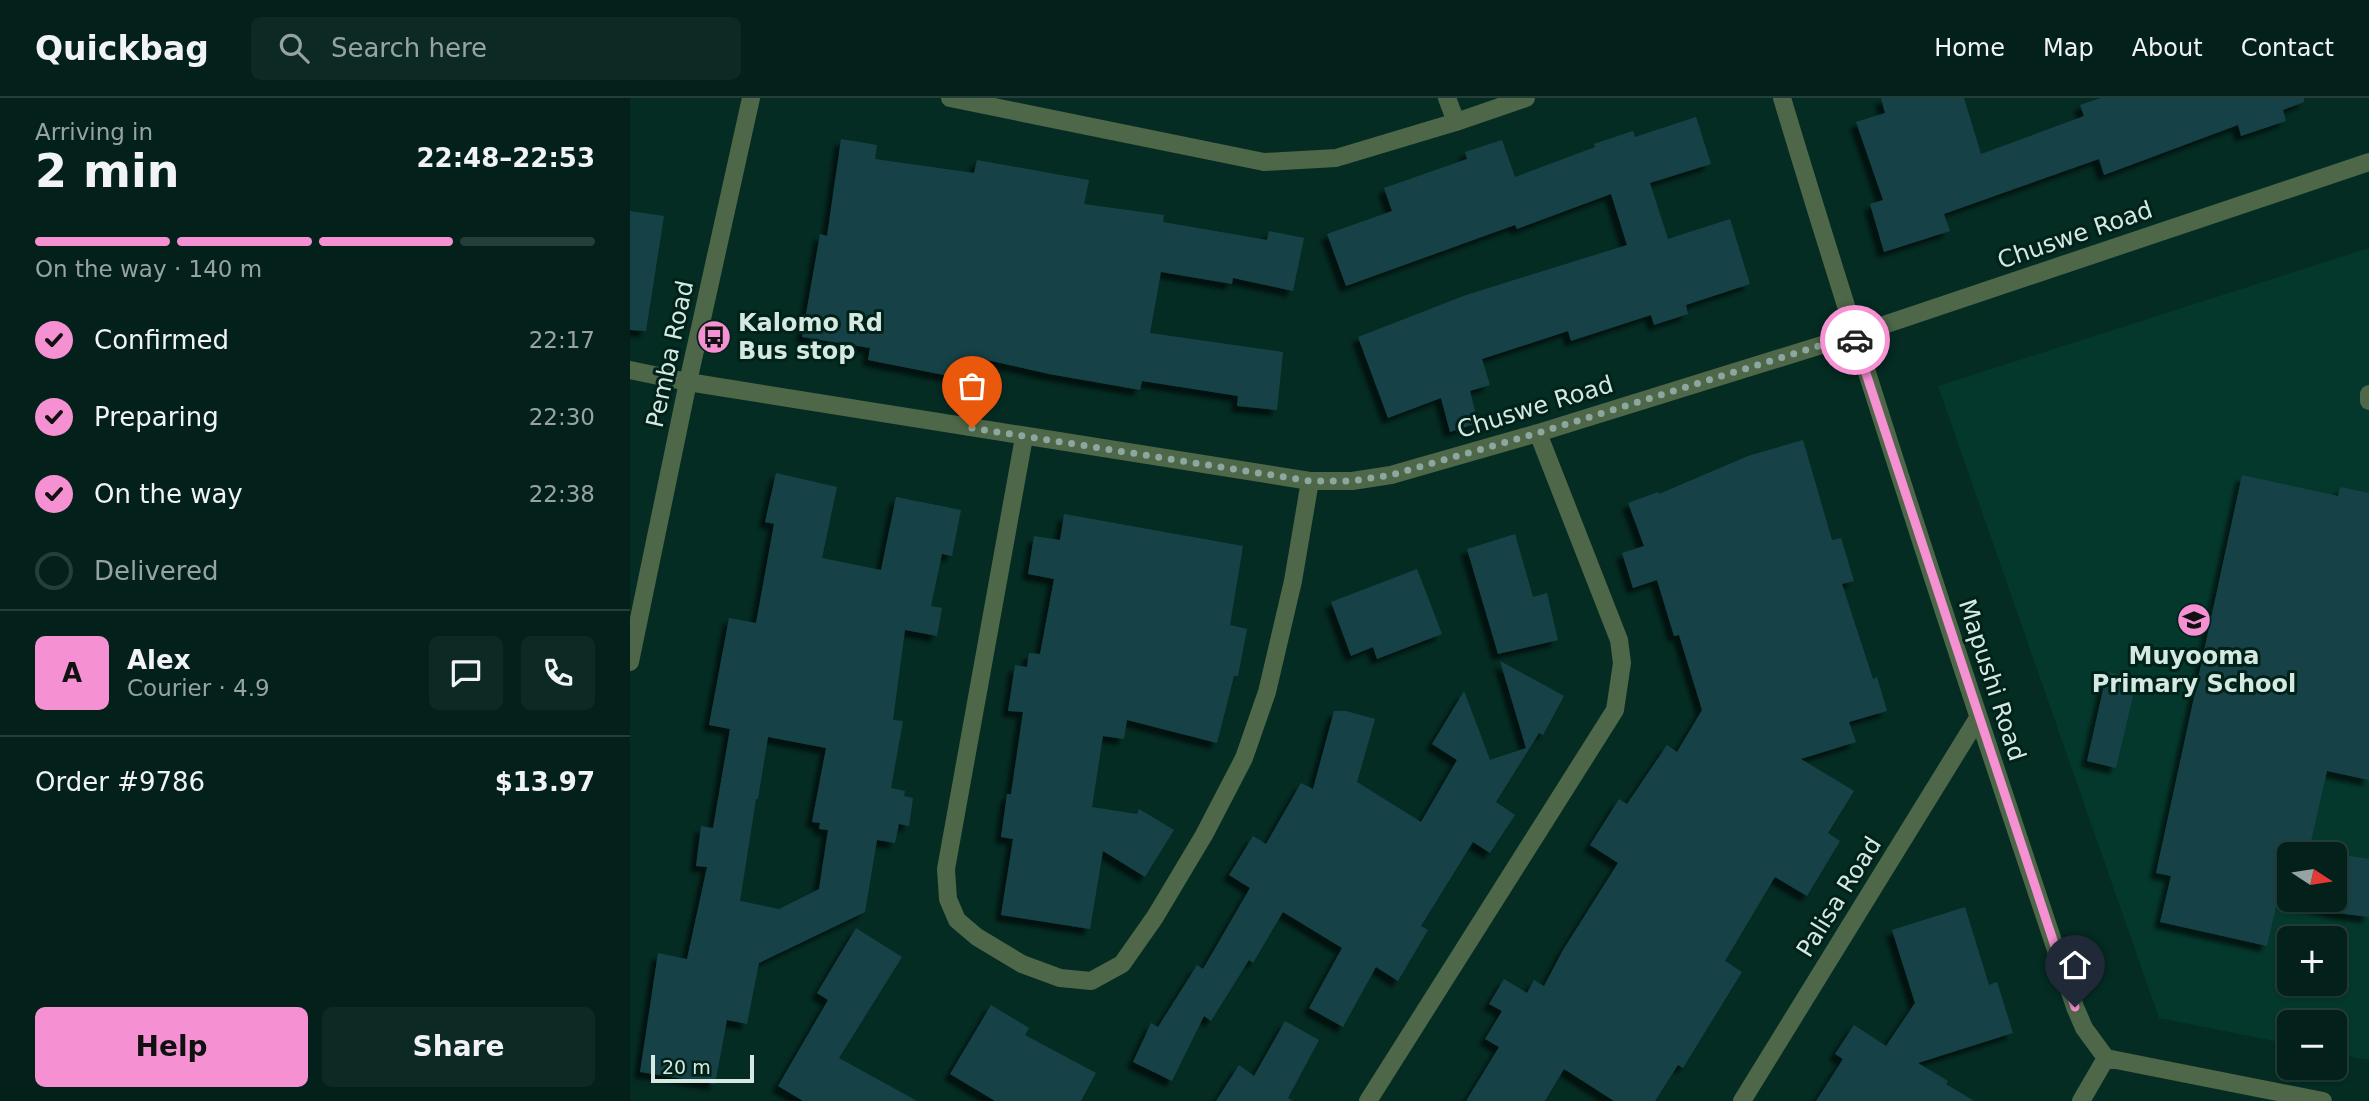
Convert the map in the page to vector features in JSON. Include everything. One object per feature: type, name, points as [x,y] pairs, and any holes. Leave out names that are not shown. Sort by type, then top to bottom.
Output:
[{"type":"street","name":"Pemba Road","points":[[630,662],[751,98]]},
{"type":"street","points":[[950,98],[1264,162],[1336,159],[1526,98]]},
{"type":"street","points":[[1447,98],[1456,122]]},
{"type":"street","name":"Mapushi Road","points":[[1782,98],[1854,335],[2075,1007],[2084,1028],[2106,1058]]},
{"type":"street","name":"Chuswe Road","points":[[630,370],[688,382],[1024,437],[1310,481],[1352,481],[1391,475],[1538,433],[1854,335],[2369,162]]},
{"type":"street","points":[[2369,394],[2369,401]]},
{"type":"street","points":[[1368,1101],[1615,710],[1622,663],[1619,640],[1538,433]]},
{"type":"street","points":[[1024,437],[946,869],[948,900],[957,920],[977,937],[1022,964],[1060,978],[1091,981],[1122,964],[1155,917],[1204,835],[1238,769],[1267,692],[1293,581],[1310,481]]},
{"type":"street","name":"Palisa Road","points":[[1742,1101],[1978,718]]},
{"type":"street","points":[[2081,1101],[2106,1058],[2323,1101]]},
{"type":"shaded area","name":"Muyooma Primary School","points":[[2369,248],[2369,1060],[2347,1056],[2347,1010],[2277,1010],[2277,1042],[2159,1018],[1938,386]]},
{"type":"building","points":[[1881,98],[1964,98],[1981,154],[2084,116],[2080,105],[2101,98],[2304,98],[2304,102],[2283,110],[2286,121],[2241,136],[2238,125],[2104,175],[2099,159],[1944,214],[1950,231],[1884,252],[1870,204],[1883,200],[1856,122],[1885,113]]},
{"type":"building","points":[[1696,117],[1711,164],[1650,183],[1668,239],[1730,219],[1750,284],[1686,305],[1688,314],[1654,325],[1651,315],[1571,341],[1568,331],[1482,359],[1490,385],[1470,391],[1478,423],[1450,432],[1441,398],[1388,418],[1358,337],[1466,295],[1627,245],[1611,194],[1517,229],[1515,225],[1346,286],[1327,234],[1392,211],[1384,188],[1467,159],[1465,152],[1502,140],[1515,177],[1633,131],[1635,137]]},
{"type":"building","points":[[841,139],[877,145],[875,159],[974,173],[977,160],[1089,180],[1084,204],[1164,215],[1163,222],[1267,240],[1269,231],[1304,238],[1293,291],[1233,278],[1232,284],[1161,272],[1150,333],[1283,352],[1277,410],[1237,406],[1238,396],[1142,381],[1140,390],[983,359],[979,382],[868,360],[870,348],[802,337],[820,234],[827,236]]},
{"type":"building","points":[[630,211],[664,216],[646,331],[630,330]]},
{"type":"building","points":[[1803,440],[1832,540],[1841,538],[1854,581],[1842,584],[1873,679],[1877,677],[1887,711],[1849,722],[1856,742],[1801,759],[1854,791],[1828,833],[1840,841],[1807,896],[1775,877],[1725,961],[1742,972],[1683,1068],[1678,1065],[1655,1101],[1614,1101],[1564,1069],[1545,1101],[1466,1101],[1499,1047],[1485,1039],[1502,1011],[1489,1004],[1504,979],[1527,993],[1534,980],[1544,986],[1563,950],[1618,863],[1590,845],[1619,799],[1627,804],[1667,745],[1677,752],[1702,710],[1679,635],[1674,636],[1657,580],[1633,588],[1622,553],[1644,546],[1628,503],[1658,492],[1659,494],[1748,456]]},
{"type":"building","points":[[776,473],[837,487],[822,558],[881,570],[896,497],[961,510],[952,556],[942,554],[931,606],[942,608],[937,636],[905,630],[893,720],[903,721],[891,788],[905,791],[904,796],[913,798],[909,826],[899,824],[895,843],[877,840],[865,912],[759,963],[747,1024],[727,1020],[715,1084],[640,1072],[658,953],[687,959],[707,867],[696,866],[701,826],[713,828],[730,729],[709,725],[729,618],[756,623],[774,524],[765,522]],"holes":[[[768,737],[826,748],[812,822],[820,823],[819,829],[828,830],[819,889],[779,909],[740,901]]]},
{"type":"building","points":[[2242,475],[2338,496],[2340,487],[2369,493],[2369,780],[2327,771],[2311,842],[2277,842],[2277,902],[2267,946],[2160,922],[2171,876],[2156,873]]},
{"type":"building","points":[[1064,514],[1243,546],[1230,625],[1247,629],[1238,676],[1234,676],[1217,743],[1127,720],[1124,739],[1103,736],[1092,807],[1137,814],[1139,809],[1174,830],[1145,877],[1103,851],[1090,929],[1001,915],[1013,839],[1001,837],[1007,794],[1011,794],[1023,712],[1008,711],[1015,665],[1027,667],[1029,653],[1040,654],[1054,579],[1028,574],[1034,536],[1060,540]]},
{"type":"building","points":[[1515,534],[1533,597],[1547,593],[1558,640],[1498,654],[1467,549]]},
{"type":"building","points":[[1417,569],[1442,634],[1377,659],[1373,647],[1351,656],[1331,602]]},
{"type":"building","points":[[1500,661],[1564,696],[1543,735],[1539,733],[1496,802],[1515,815],[1490,853],[1473,842],[1421,926],[1428,930],[1398,981],[1376,967],[1343,1027],[1309,1008],[1342,948],[1283,912],[1253,963],[1249,960],[1211,1021],[1204,1016],[1172,1081],[1133,1062],[1151,1023],[1158,1027],[1197,965],[1203,969],[1250,888],[1229,875],[1253,836],[1266,844],[1301,783],[1313,789],[1334,711],[1346,711],[1375,719],[1357,782],[1421,822],[1457,760],[1432,744],[1464,691],[1490,760],[1526,748]]},
{"type":"building","points":[[2107,672],[2137,679],[2116,768],[2087,761]]},
{"type":"building","points":[[2347,856],[2369,859],[2369,917],[2333,912],[2347,912]]},
{"type":"building","points":[[1965,907],[1989,985],[1997,982],[2013,1033],[1918,1063],[1974,1101],[1816,1101],[1843,1059],[1835,1054],[1854,1025],[1886,1046],[1915,1003],[1892,930]]},
{"type":"building","points":[[856,928],[902,957],[839,1058],[917,1101],[803,1101],[778,1086],[828,1000],[817,993]]},
{"type":"building","points":[[991,1005],[1029,1028],[1025,1035],[1096,1073],[1081,1101],[995,1101],[950,1074]]},
{"type":"building","points":[[1285,1021],[1319,1040],[1288,1098],[1293,1101],[1216,1101],[1239,1065],[1254,1076]]},
{"type":"way so far","points":[[972,428],[1310,481],[1352,481],[1391,475],[1538,433],[1854,335],[1855,340]]},
{"type":"place","name":"Kalomo Rd Bus stop","points":[[714,337]]},
{"type":"place","name":"Muyooma Primary School","points":[[2194,620]]},
{"type":"route","points":[[1855,340],[2075,1007]]}]
